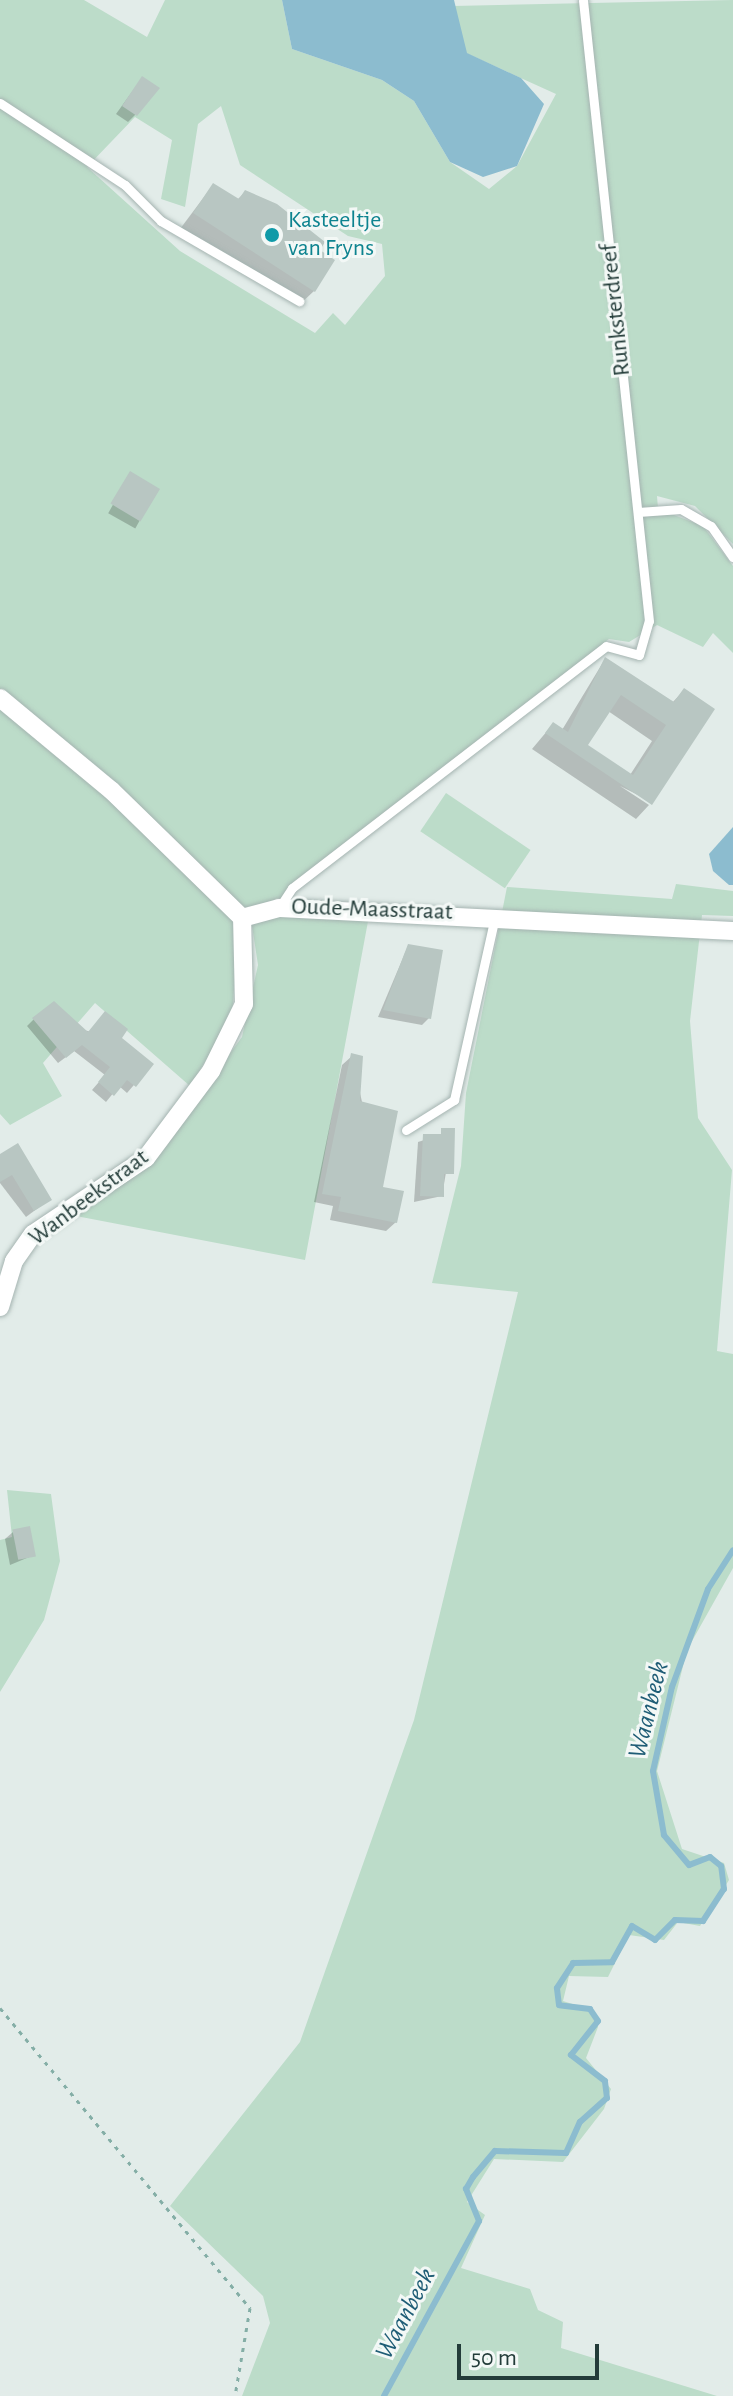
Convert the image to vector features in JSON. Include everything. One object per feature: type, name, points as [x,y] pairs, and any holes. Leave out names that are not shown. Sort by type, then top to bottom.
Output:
[{"type":"street","points":[[0,698],[111,790],[242,918]]},
{"type":"street","name":"Oude-Maasstraat","points":[[242,918],[279,908],[495,914],[733,931]]},
{"type":"street","name":"Wanbeekstraat","points":[[0,1307],[14,1261],[33,1234],[146,1158],[211,1071],[244,1004],[242,918]]},
{"type":"lane","name":"Runksterdreef","points":[[279,908],[292,888],[606,646],[639,655],[649,621],[583,0]]},
{"type":"lane","points":[[0,103],[125,185],[161,221],[299,301]]},
{"type":"lane","points":[[638,512],[681,509],[711,526],[733,557]]},
{"type":"lane","points":[[406,1130],[454,1100],[495,914]]},
{"type":"path","points":[[0,2008],[250,2308],[235,2396]]},
{"type":"green space","points":[[0,0],[84,0],[147,37],[165,0],[282,0],[292,49],[382,80],[414,101],[450,162],[489,189],[517,166],[556,94],[466,53],[453,6],[733,0],[733,544],[695,506],[657,496],[658,509],[703,526],[733,566],[733,653],[713,633],[703,647],[657,625],[629,642],[609,639],[290,886],[290,900],[369,916],[305,1260],[76,1216],[145,1169],[242,1037],[258,965],[249,906],[239,915],[232,1018],[190,1086],[95,1003],[43,1063],[62,1096],[10,1125],[0,1114]],"holes":[[[221,106],[240,165],[348,236],[382,244],[385,276],[345,325],[333,313],[315,333],[180,251],[87,167],[135,117],[172,140],[161,199],[185,207],[198,124]]]},
{"type":"green space","points":[[446,793],[531,850],[505,888],[420,831]]},
{"type":"green space","points":[[676,884],[733,891],[733,916],[702,915],[690,1021],[698,1118],[732,1170],[717,1351],[733,1354],[733,1568],[687,1650],[657,1771],[682,1849],[724,1863],[729,1880],[700,1926],[678,1922],[664,1940],[629,1935],[608,1977],[569,1976],[563,2001],[594,2011],[598,2027],[586,2058],[611,2089],[604,2109],[563,2162],[494,2159],[467,2202],[485,2215],[461,2268],[530,2289],[538,2310],[563,2322],[561,2348],[717,2396],[242,2396],[270,2323],[263,2296],[170,2206],[300,2042],[414,1720],[518,1292],[432,1283],[461,1166],[466,1093],[507,887],[672,899]]},
{"type":"green space","points":[[7,1490],[51,1494],[60,1561],[44,1620],[0,1692],[0,1540],[12,1537]]},
{"type":"water","points":[[282,0],[454,0],[467,53],[521,78],[544,104],[517,166],[483,177],[450,162],[414,101],[382,80],[292,49]]},
{"type":"water","points":[[733,827],[733,885],[729,885],[713,871],[709,854]]},
{"type":"building","points":[[142,76],[160,88],[137,116],[122,106]]},
{"type":"building","name":"Kasteeltje van Fryns","points":[[213,183],[239,199],[245,190],[277,204],[325,242],[320,250],[335,260],[315,292],[193,213]]},
{"type":"building","points":[[130,471],[160,489],[140,522],[110,504]]},
{"type":"building","points":[[605,657],[674,702],[684,688],[715,709],[652,805],[545,733],[553,722],[568,732]],"holes":[[[621,695],[666,725],[633,775],[588,745]]]},
{"type":"building","points":[[408,944],[443,950],[431,1019],[383,1010]]},
{"type":"building","points":[[54,1001],[88,1032],[105,1011],[128,1029],[122,1038],[154,1064],[136,1087],[127,1080],[114,1096],[98,1082],[110,1067],[82,1045],[66,1058],[32,1018]]},
{"type":"building","points":[[351,1053],[363,1056],[360,1101],[398,1111],[383,1187],[404,1191],[397,1223],[338,1211],[341,1197],[322,1194]]},
{"type":"building","points":[[441,1128],[455,1128],[454,1174],[444,1174],[444,1197],[420,1196],[423,1134],[441,1134]]},
{"type":"building","points":[[18,1143],[52,1200],[34,1211],[12,1175],[0,1182],[0,1154]]},
{"type":"building","points":[[30,1526],[36,1556],[18,1560],[12,1529]]},
{"type":"waterway","name":"Waanbeek","points":[[384,2396],[479,2221],[466,2189],[473,2177],[495,2151],[566,2153],[580,2122],[607,2098],[605,2081],[571,2055],[598,2021],[590,2009],[559,2005],[557,1988],[573,1963],[612,1962],[632,1926],[655,1940],[675,1920],[703,1921],[724,1889],[721,1866],[710,1857],[689,1865],[664,1835],[653,1771],[672,1687],[708,1589],[733,1550]]},
{"type":"place","name":"Kasteeltje van Fryns","points":[[272,235]]}]
